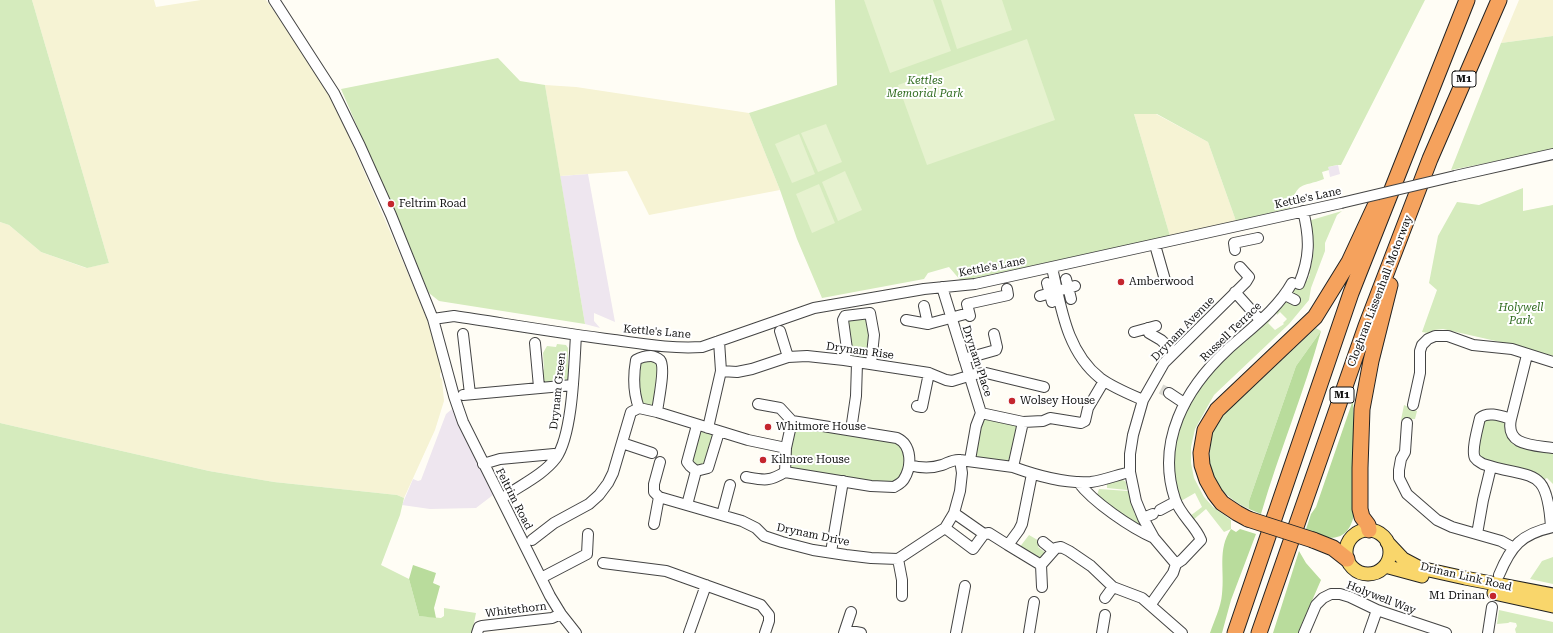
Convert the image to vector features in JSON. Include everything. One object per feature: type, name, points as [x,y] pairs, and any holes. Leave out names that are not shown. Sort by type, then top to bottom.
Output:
[{"type":"highway","name":"Cloghran Lissenhall Motorway","points":[[1259,633],[1366,326],[1430,159],[1499,0]]},
{"type":"highway","points":[[1347,559],[1333,548],[1248,519],[1222,503],[1207,480],[1201,458],[1202,443],[1205,430],[1217,410],[1315,317],[1334,288],[1349,262],[1465,4]]},
{"type":"highway","name":"M1","points":[[1235,633],[1351,293],[1465,4]]},
{"type":"highway","points":[[1369,530],[1368,525],[1362,517],[1360,509],[1362,409],[1371,361],[1392,279],[1430,159]]},
{"type":"main road","points":[[1369,530],[1378,533],[1387,542],[1389,555],[1384,566],[1373,573],[1360,573],[1354,570],[1347,559],[1346,548],[1350,539],[1359,532],[1369,530]]},
{"type":"main road","name":"Drinan Link Road","points":[[1387,542],[1402,559],[1420,568],[1553,595]]},
{"type":"main road","name":"Drinan Link Road","points":[[1384,566],[1429,578],[1553,606]]},
{"type":"street","name":"Feltrim Road","points":[[274,0],[334,93],[360,146],[391,215],[433,319],[457,408],[463,422],[541,578],[562,614],[576,633]]},
{"type":"street","name":"Kettle's Lane","points":[[433,319],[454,316],[576,335],[685,348],[702,347],[814,308],[924,288],[975,284],[1052,268],[1553,154]]},
{"type":"street","name":"Russell Terrace","points":[[1174,562],[1182,560],[1201,540],[1198,532],[1175,502],[1170,481],[1169,451],[1176,421],[1184,403],[1202,377],[1269,312],[1304,271],[1309,244],[1303,211]]},
{"type":"street","points":[[1243,224],[1246,240]]},
{"type":"street","points":[[1236,250],[1234,243],[1258,238]]},
{"type":"street","points":[[1155,245],[1165,280]]},
{"type":"street","name":"Drynam Avenue","points":[[1174,562],[1154,538],[1143,518],[1133,491],[1130,472],[1130,454],[1133,435],[1143,400],[1164,363],[1235,292],[1254,276],[1240,267]]},
{"type":"street","points":[[1052,268],[1049,293],[1071,341],[1083,362],[1104,380],[1143,400]]},
{"type":"street","points":[[1049,293],[1070,285],[1071,299]]},
{"type":"street","name":"Drynam Place","points":[[942,287],[950,317],[981,412]]},
{"type":"street","points":[[950,317],[970,315],[968,304],[1008,295],[1007,289]]},
{"type":"street","points":[[1235,292],[1260,320]]},
{"type":"street","points":[[1285,295],[1295,300]]},
{"type":"street","points":[[924,306],[928,324]]},
{"type":"street","points":[[844,360],[847,349],[843,320],[846,316],[870,313],[874,335],[871,364]]},
{"type":"street","name":"Drynam Place","points":[[906,320],[928,324],[950,317]]},
{"type":"street","points":[[1134,332],[1152,327],[1149,333],[1174,352]]},
{"type":"street","points":[[780,331],[788,357]]},
{"type":"street","points":[[463,334],[467,395],[572,385]]},
{"type":"street","points":[[964,359],[996,350],[997,347],[994,334]]},
{"type":"street","name":"Drynam Green","points":[[507,495],[542,471],[557,456],[565,437],[572,385],[576,335]]},
{"type":"street","points":[[1413,406],[1420,373],[1420,351],[1422,345],[1428,339],[1441,335],[1448,336],[1473,345],[1512,350],[1553,362]]},
{"type":"street","points":[[708,428],[721,371],[719,341]]},
{"type":"street","points":[[535,343],[539,387]]},
{"type":"street","points":[[1526,355],[1509,427],[1510,433],[1516,440],[1553,448]]},
{"type":"street","points":[[639,408],[634,397],[636,360],[641,357],[652,356],[659,360],[662,364],[662,380],[657,412]]},
{"type":"street","name":"Drynam Rise","points":[[721,371],[744,371],[788,357],[807,356],[871,364],[929,374],[952,381],[969,377]]},
{"type":"street","points":[[851,430],[856,396],[857,363]]},
{"type":"street","points":[[969,377],[986,373],[1044,387]]},
{"type":"street","points":[[917,406],[922,407],[929,374]]},
{"type":"street","points":[[902,596],[902,580],[898,559],[945,528],[954,513],[965,460],[981,412],[1023,422],[1043,421],[1050,418],[1081,423],[1085,421],[1088,408],[1104,380]]},
{"type":"street","points":[[1151,384],[1184,403]]},
{"type":"street","points":[[746,477],[768,481],[785,472],[871,486],[894,487],[904,479],[909,465],[909,454],[906,446],[897,438],[792,421],[780,408],[758,404]]},
{"type":"street","points":[[532,540],[554,524],[589,504],[599,495],[613,473],[631,412],[639,408],[657,412],[748,440],[786,448]]},
{"type":"street","points":[[1499,576],[1512,548],[1522,539],[1535,532],[1552,527],[1548,497],[1540,481],[1528,475],[1491,467],[1477,461],[1474,457],[1473,451],[1480,418],[1492,414],[1511,419]]},
{"type":"street","points":[[785,472],[786,448],[792,421]]},
{"type":"street","points":[[1013,467],[1023,422]]},
{"type":"street","points":[[1407,423],[1405,452],[1401,460],[1399,470],[1399,478],[1407,494],[1437,520],[1452,528],[1501,541],[1512,548]]},
{"type":"street","points":[[696,471],[687,462],[697,425]]},
{"type":"street","points":[[696,471],[708,468],[719,432]]},
{"type":"street","points":[[622,443],[652,452]]},
{"type":"street","points":[[483,464],[500,459],[554,454],[557,456]]},
{"type":"street","points":[[909,465],[930,468],[943,465],[952,460],[965,460],[1013,467],[1032,474],[1065,481],[1078,482],[1102,480],[1130,472]]},
{"type":"street","points":[[654,524],[659,497],[654,492],[654,484],[660,462]]},
{"type":"street","points":[[1477,534],[1491,467]]},
{"type":"street","points":[[687,505],[696,471]]},
{"type":"street","points":[[1008,545],[1022,524],[1032,474]]},
{"type":"street","points":[[831,552],[843,481]]},
{"type":"street","points":[[1078,482],[1083,490],[1116,515],[1154,538]]},
{"type":"street","points":[[722,515],[730,484]]},
{"type":"street","name":"Drynam Drive","points":[[659,497],[749,524],[764,536],[782,542],[813,550],[871,558],[898,559]]},
{"type":"street","points":[[1143,518],[1175,502]]},
{"type":"street","points":[[954,513],[984,534],[989,533],[1041,565]]},
{"type":"street","points":[[945,528],[973,549],[984,534]]},
{"type":"street","points":[[541,578],[587,554],[588,534]]},
{"type":"street","points":[[1043,542],[1053,550]]},
{"type":"street","points":[[1042,587],[1041,565],[1053,550],[1056,548],[1061,548],[1069,551],[1090,566],[1113,587],[1142,598],[1151,604],[1182,633]]},
{"type":"street","points":[[1151,604],[1173,573],[1174,562]]},
{"type":"street","points":[[603,563],[666,571],[761,605],[769,614],[769,621],[765,633]]},
{"type":"street","points":[[689,633],[706,585]]},
{"type":"street","points":[[956,633],[965,586]]},
{"type":"street","points":[[1105,598],[1113,587]]},
{"type":"street","name":"Holywell Way","points":[[1304,633],[1316,605],[1322,598],[1331,594],[1340,594],[1350,597],[1377,610],[1442,632]]},
{"type":"street","points":[[1029,633],[1034,602]]},
{"type":"street","points":[[1488,633],[1492,608]]},
{"type":"street","points":[[1368,633],[1377,610]]},
{"type":"street","points":[[850,612],[844,632],[861,633]]},
{"type":"street","name":"Whitethorn","points":[[477,633],[479,627],[482,626],[552,618],[562,614]]},
{"type":"street","points":[[1102,633],[1105,614]]},
{"type":"shaded area","points":[[32,0],[154,0],[156,7],[201,0],[266,0],[309,60],[331,95],[432,331],[442,372],[440,373],[440,377],[442,379],[444,401],[435,430],[404,498],[397,495],[274,482],[209,471],[0,423],[0,222],[9,225],[41,252],[86,268],[109,263]]},
{"type":"shaded area","points":[[1519,0],[1553,0],[1553,36],[1501,43]]},
{"type":"shaded area","points":[[545,85],[576,87],[749,113],[780,190],[649,215],[627,171],[560,176]]},
{"type":"shaded area","points":[[1134,114],[1156,114],[1208,142],[1236,221],[1170,236]]},
{"type":"shaded area","points":[[1338,165],[1340,174],[1330,177],[1328,167]]},
{"type":"shaded area","points":[[588,174],[615,322],[594,313],[594,321],[600,328],[585,324],[560,176]]},
{"type":"shaded area","points":[[452,409],[493,495],[476,508],[430,509],[402,505],[413,479],[418,481],[421,480],[446,414]]},
{"type":"green space","points":[[0,0],[32,0],[109,263],[87,268],[41,252],[9,225],[0,222]]},
{"type":"green space","name":"Kettles Memorial Park","points":[[835,0],[1425,0],[1341,165],[1328,167],[1329,170],[1322,172],[1324,179],[1301,186],[1295,193],[1290,208],[1236,221],[1208,142],[1157,114],[1134,114],[1170,236],[961,281],[949,267],[928,273],[924,279],[822,298],[797,239],[780,190],[749,113],[837,85]]},
{"type":"green space","points":[[864,0],[933,0],[951,51],[890,73]]},
{"type":"green space","points":[[941,0],[1002,0],[1012,30],[957,49]]},
{"type":"green space","points":[[1553,36],[1553,150],[1451,170],[1501,43]]},
{"type":"green space","name":"Kettles Memorial Park","points":[[1027,39],[1055,120],[927,165],[898,85]]},
{"type":"green space","points":[[498,58],[520,81],[545,85],[585,324],[439,301],[429,293],[341,89]]},
{"type":"green space","points":[[826,124],[842,162],[818,172],[801,133]]},
{"type":"green space","points":[[799,134],[815,174],[792,183],[775,144]]},
{"type":"green space","points":[[845,171],[862,210],[838,221],[822,182]]},
{"type":"green space","points":[[819,184],[835,223],[812,233],[796,194]]},
{"type":"green space","name":"Holywell Park","points":[[1523,188],[1523,211],[1553,205],[1553,356],[1443,329],[1434,330],[1428,333],[1422,332],[1437,290],[1429,283],[1438,236],[1457,202],[1479,205]]},
{"type":"green space","points":[[1342,211],[1337,215],[1325,243],[1325,251],[1311,288],[1309,300],[1289,324],[1214,395],[1195,429],[1191,447],[1191,463],[1194,478],[1204,497],[1213,507],[1231,520],[1231,529],[1224,532],[1206,509],[1192,521],[1190,516],[1202,507],[1195,493],[1181,501],[1175,488],[1172,453],[1181,415],[1211,371],[1269,318],[1271,320],[1268,323],[1275,330],[1284,324],[1283,323],[1287,319],[1280,312],[1277,315],[1276,312],[1284,302],[1288,302],[1293,286],[1304,286],[1306,282],[1303,281],[1304,279],[1307,281],[1310,274],[1307,270],[1311,267],[1314,248],[1311,246],[1308,221]]},
{"type":"green space","points":[[850,318],[868,318],[870,332],[866,359],[860,360],[849,355],[846,320]]},
{"type":"green space","points":[[1316,328],[1321,331],[1296,366],[1249,501],[1249,509],[1230,498],[1217,483],[1213,475],[1210,465],[1210,455],[1213,431],[1216,424],[1229,410]]},
{"type":"green space","points":[[1321,331],[1261,514],[1249,509],[1249,501],[1296,366]]},
{"type":"green space","points":[[557,344],[566,345],[568,348],[568,379],[565,381],[546,383],[544,382],[542,372],[544,369],[543,353],[547,346],[556,347]]},
{"type":"green space","points":[[644,361],[651,361],[658,364],[655,403],[650,408],[639,402],[638,374],[640,364]]},
{"type":"green space","points":[[1353,400],[1355,456],[1354,515],[1351,525],[1347,531],[1341,535],[1329,538],[1321,537],[1305,532],[1311,514],[1316,507]]},
{"type":"green space","points":[[1404,405],[1417,411],[1415,419],[1401,420]]},
{"type":"green space","points":[[985,416],[1015,423],[1018,427],[1011,461],[1008,463],[977,458],[975,448],[979,431]]},
{"type":"green space","points":[[1487,418],[1498,419],[1505,422],[1509,438],[1514,445],[1553,452],[1553,484],[1547,478],[1543,480],[1485,462],[1479,457],[1480,437]]},
{"type":"green space","points":[[0,423],[209,471],[274,482],[397,495],[404,498],[400,515],[381,565],[409,579],[419,616],[441,618],[444,616],[444,608],[476,613],[472,633],[0,633]]},
{"type":"green space","points":[[799,426],[896,442],[904,449],[903,471],[894,482],[888,485],[789,469],[793,430]]},
{"type":"green space","points":[[702,431],[713,435],[714,439],[703,467],[693,465],[691,458],[700,432]]},
{"type":"green space","points":[[1123,477],[1123,480],[1126,482],[1127,490],[1107,488],[1107,482]]},
{"type":"green space","points":[[1099,489],[1128,491],[1135,515],[1142,527],[1139,528],[1097,495]]},
{"type":"green space","points":[[1231,529],[1236,532],[1240,529],[1256,534],[1231,600],[1222,633],[1210,633],[1219,609],[1223,585],[1222,561],[1224,545]]},
{"type":"green space","points":[[1029,535],[1041,542],[1038,547],[1046,553],[1042,558],[1039,559],[1019,548]]},
{"type":"green space","points":[[1299,551],[1306,563],[1321,580],[1298,633],[1273,633]]},
{"type":"green space","points":[[1553,557],[1553,584],[1530,579],[1542,561]]},
{"type":"green space","points":[[413,565],[436,573],[433,583],[440,586],[434,608],[436,618],[419,616],[409,579]]},
{"type":"green space","points":[[1499,610],[1553,622],[1553,633],[1516,633],[1516,623],[1510,622],[1497,624]]},
{"type":"tunnel","points":[[1161,389],[1169,393]]},
{"type":"place","name":"Feltrim Road","points":[[391,204]]},
{"type":"place","name":"Amberwood","points":[[1121,282]]},
{"type":"place","name":"Wolsey House","points":[[1012,401]]},
{"type":"place","name":"Whitmore House","points":[[768,427]]},
{"type":"place","name":"Kilmore House","points":[[763,460]]},
{"type":"place","name":"M1 Drinan","points":[[1493,596]]}]
